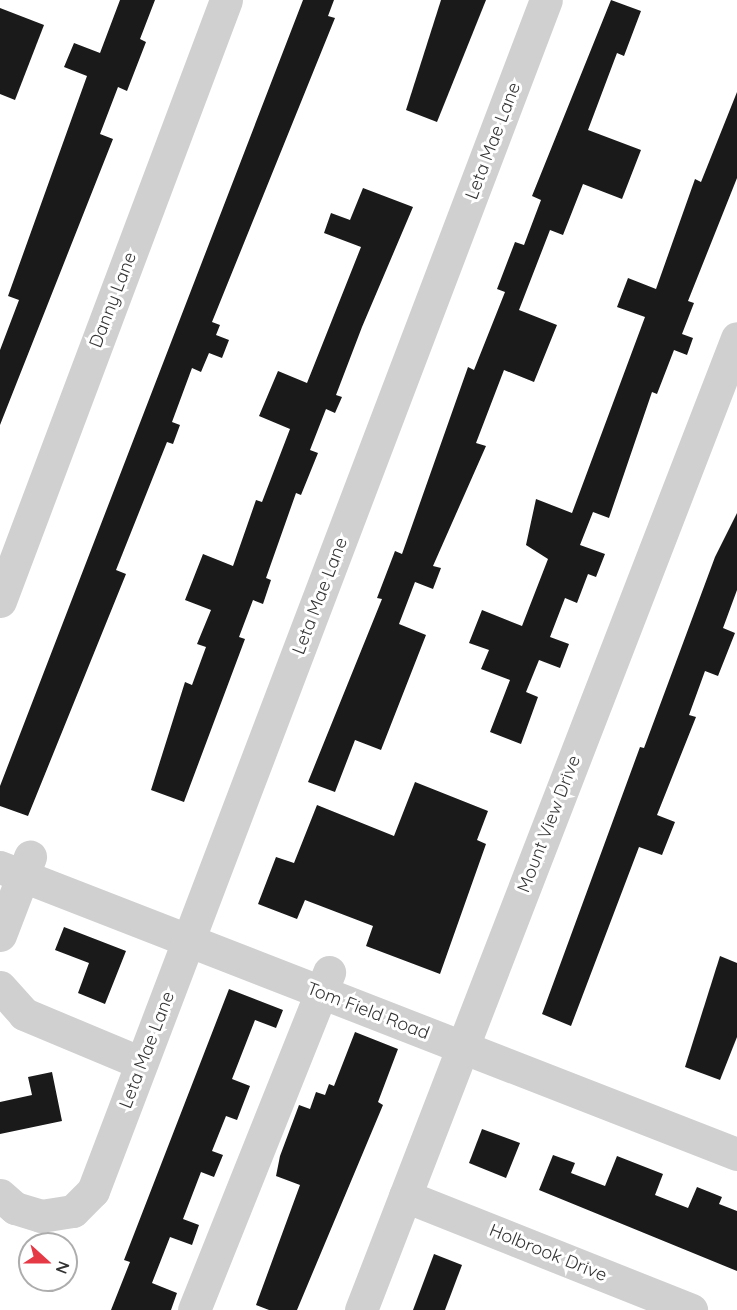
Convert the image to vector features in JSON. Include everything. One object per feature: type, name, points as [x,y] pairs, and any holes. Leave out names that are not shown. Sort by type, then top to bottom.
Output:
[{"type":"street","name":"Danny Lane","points":[[0,601],[226,0]]},
{"type":"street","name":"Leta Mae Lane","points":[[0,1195],[15,1208],[41,1216],[73,1211],[93,1191],[546,0]]},
{"type":"street","name":"Mount View Drive","points":[[360,1310],[737,338]]},
{"type":"street","name":"Tom Field Road","points":[[0,844],[18,866],[192,930],[466,1037],[737,1154]]},
{"type":"street","points":[[0,935],[18,866]]},
{"type":"street","points":[[194,1310],[325,982]]},
{"type":"street","points":[[0,987],[24,1014],[141,1063]]},
{"type":"street","name":"Tom Field Road","points":[[466,1037],[737,1130]]},
{"type":"street","name":"Holbrook Drive","points":[[405,1196],[691,1310]]},
{"type":"building","points":[[120,0],[155,0],[140,39],[146,42],[127,91],[118,87],[100,134],[113,139],[0,425],[0,350],[19,300],[8,296],[87,76],[64,67],[74,43],[100,53]]},
{"type":"building","points":[[303,0],[334,0],[328,16],[335,18],[212,322],[220,325],[216,335],[229,340],[222,358],[209,353],[201,372],[192,368],[172,422],[180,425],[173,444],[167,442],[116,570],[126,574],[28,816],[0,806],[0,786]]},
{"type":"building","points":[[441,0],[486,0],[437,122],[406,110]]},
{"type":"building","points":[[611,0],[641,11],[624,56],[617,53],[588,130],[641,150],[622,199],[583,184],[563,235],[550,230],[519,310],[557,325],[534,382],[504,370],[476,443],[486,446],[433,566],[441,568],[433,589],[415,582],[399,624],[426,635],[381,750],[355,740],[335,792],[308,782],[382,599],[377,598],[395,551],[402,554],[468,367],[474,370],[505,292],[497,289],[515,242],[524,245],[541,200],[532,196]]},
{"type":"building","points":[[0,8],[44,25],[15,100],[0,94]]},
{"type":"building","points":[[737,92],[737,178],[688,301],[694,303],[682,334],[693,338],[687,355],[674,350],[657,394],[652,392],[609,518],[593,512],[580,545],[605,554],[596,577],[588,574],[577,603],[565,598],[550,637],[569,644],[560,668],[539,660],[526,692],[538,697],[521,744],[490,732],[510,680],[481,669],[489,650],[469,643],[482,610],[522,626],[548,559],[526,545],[536,499],[572,513],[645,317],[617,307],[628,278],[656,289],[695,179],[701,182]]},
{"type":"building","points":[[363,188],[413,207],[336,395],[342,397],[335,413],[326,409],[310,450],[318,453],[301,495],[296,493],[266,578],[271,580],[263,604],[253,600],[239,637],[245,639],[184,802],[151,790],[185,682],[192,685],[206,647],[197,644],[211,610],[185,600],[203,554],[233,566],[256,500],[262,502],[290,429],[259,416],[278,371],[307,383],[361,247],[324,233],[331,213],[350,220]]},
{"type":"building","points":[[737,513],[737,590],[723,628],[735,633],[718,676],[705,671],[689,715],[696,717],[657,815],[675,822],[662,855],[639,847],[571,1026],[542,1014],[640,747],[644,748],[715,557]]},
{"type":"building","points":[[415,782],[488,811],[477,840],[486,844],[440,974],[366,946],[373,926],[305,900],[297,919],[258,904],[276,857],[294,863],[317,805],[394,836]]},
{"type":"building","points":[[64,927],[126,951],[105,1004],[78,993],[89,963],[55,950]]},
{"type":"building","points":[[720,956],[737,963],[737,1037],[720,1080],[685,1067]]},
{"type":"building","points":[[229,989],[283,1010],[276,1028],[255,1020],[232,1079],[250,1086],[237,1120],[226,1116],[212,1151],[223,1155],[214,1177],[201,1172],[183,1219],[199,1225],[192,1245],[170,1237],[152,1283],[177,1293],[171,1310],[111,1310],[130,1262],[124,1260]]},
{"type":"building","points":[[355,1032],[398,1049],[378,1102],[383,1105],[297,1310],[269,1310],[256,1305],[300,1185],[276,1176],[280,1156],[299,1105],[310,1109],[316,1092],[325,1095],[329,1084],[334,1086]]},
{"type":"building","points":[[52,1072],[62,1121],[0,1134],[0,1102],[32,1095],[28,1077]]},
{"type":"building","points":[[482,1129],[520,1143],[506,1178],[469,1163]]},
{"type":"building","points":[[553,1155],[575,1163],[571,1173],[605,1186],[617,1156],[663,1174],[655,1195],[688,1208],[697,1187],[722,1197],[719,1204],[737,1211],[737,1271],[539,1190]]},
{"type":"building","points":[[434,1254],[462,1265],[445,1310],[413,1310]]}]
